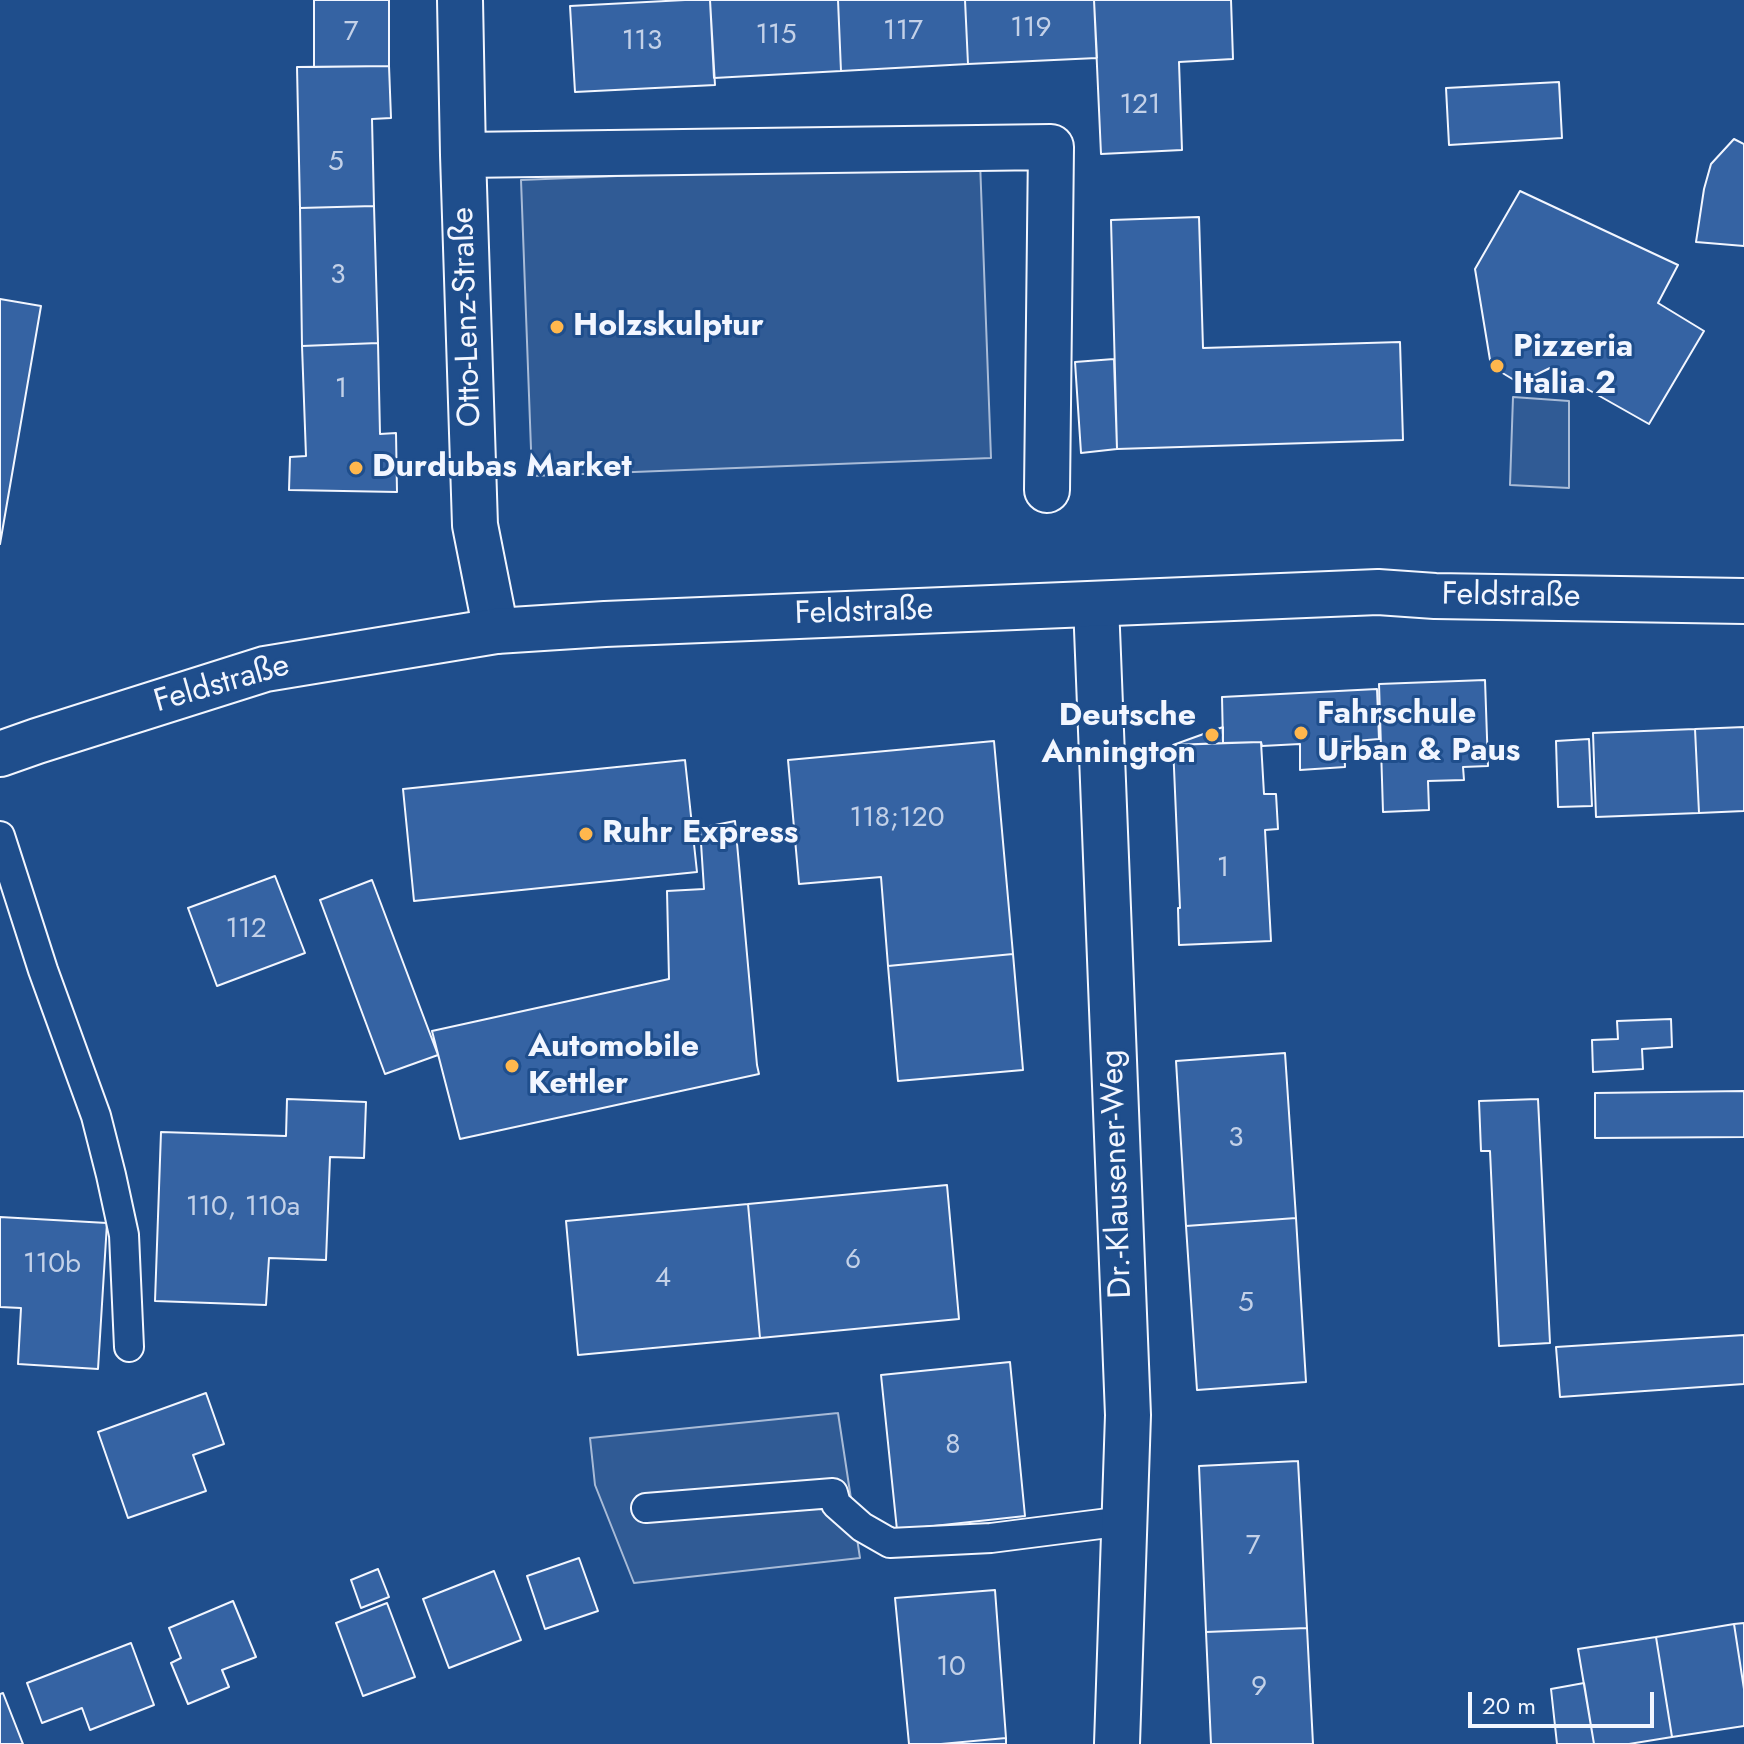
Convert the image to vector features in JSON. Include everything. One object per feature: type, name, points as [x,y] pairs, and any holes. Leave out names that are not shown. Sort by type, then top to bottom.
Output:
[{"type":"street","name":"Otto-Lenz-Straße","points":[[460,0],[475,525],[496,631]]},
{"type":"street","points":[[463,155],[1051,147],[1047,490]]},
{"type":"street","name":"Feldstraße","points":[[0,754],[265,669],[496,631],[1378,592],[1744,601]]},
{"type":"street","name":"Dr.-Klausener-Weg","points":[[1096,604],[1128,1415],[1117,1744]]},
{"type":"lane","points":[[0,836],[43,970],[96,1116],[111,1175],[124,1235],[129,1347]]},
{"type":"lane","points":[[646,1508],[833,1493],[836,1504],[862,1527],[890,1543],[991,1538],[1124,1521]]},
{"type":"shaded area","points":[[980,161],[991,458],[532,476],[521,180]]},
{"type":"shaded area","points":[[1513,397],[1569,401],[1569,488],[1510,485]]},
{"type":"shaded area","points":[[838,1413],[860,1558],[634,1583],[595,1485],[590,1438]]},
{"type":"building","points":[[314,0],[389,0],[389,66],[314,67]]},
{"type":"building","points":[[710,0],[715,85],[575,92],[570,6]]},
{"type":"building","points":[[710,0],[838,0],[841,71],[714,78]]},
{"type":"building","points":[[838,0],[965,0],[968,64],[841,71]]},
{"type":"building","points":[[965,0],[1094,0],[1097,58],[968,64]]},
{"type":"building","points":[[1094,0],[1231,0],[1233,59],[1179,62],[1182,150],[1101,154]]},
{"type":"building","points":[[389,66],[391,118],[372,119],[374,206],[300,208],[297,67]]},
{"type":"building","points":[[1559,82],[1562,138],[1449,145],[1446,88]]},
{"type":"building","points":[[1734,139],[1744,144],[1744,246],[1696,242],[1711,164]]},
{"type":"building","points":[[1520,191],[1678,265],[1658,303],[1704,331],[1649,424],[1550,368],[1519,383],[1491,366],[1475,269]]},
{"type":"building","points":[[374,206],[378,343],[302,346],[300,208]]},
{"type":"building","points":[[1199,217],[1203,348],[1400,342],[1403,440],[1117,449],[1111,220]]},
{"type":"building","points":[[0,299],[41,306],[0,544]]},
{"type":"building","points":[[378,343],[380,434],[396,433],[397,492],[289,490],[290,457],[306,456],[302,346]]},
{"type":"building","points":[[1114,359],[1117,449],[1081,453],[1075,362]]},
{"type":"building","points":[[1485,680],[1488,766],[1463,767],[1464,780],[1428,781],[1429,810],[1383,812],[1379,684]]},
{"type":"building","name":"Fahrschule Urban & Paus","points":[[1377,689],[1379,739],[1344,742],[1345,767],[1300,770],[1300,744],[1262,746],[1261,742],[1223,743],[1222,697]]},
{"type":"building","name":"Deutsche Annington","points":[[1223,727],[1223,743],[1173,745]]},
{"type":"building","points":[[1744,727],[1744,811],[1699,813],[1695,729]]},
{"type":"building","points":[[1695,729],[1699,813],[1596,817],[1593,733]]},
{"type":"building","points":[[1589,739],[1592,806],[1558,807],[1556,741]]},
{"type":"building","points":[[994,741],[1013,954],[888,966],[881,877],[799,884],[788,760]]},
{"type":"building","points":[[1261,742],[1264,794],[1276,794],[1278,829],[1265,830],[1271,941],[1179,945],[1173,745]]},
{"type":"building","points":[[685,760],[697,872],[414,901],[403,789]]},
{"type":"building","points":[[735,821],[759,1074],[460,1139],[432,1031],[669,979],[667,891],[704,889],[700,828]]},
{"type":"building","points":[[275,876],[305,953],[217,986],[188,908]]},
{"type":"building","points":[[372,880],[438,1055],[385,1074],[320,900]]},
{"type":"building","points":[[1013,954],[1023,1070],[898,1081],[888,966]]},
{"type":"building","points":[[1671,1019],[1672,1047],[1642,1049],[1643,1069],[1593,1072],[1592,1040],[1618,1039],[1617,1021]]},
{"type":"building","points":[[1285,1053],[1296,1218],[1186,1226],[1176,1061]]},
{"type":"building","points":[[1744,1091],[1744,1137],[1595,1138],[1595,1093]]},
{"type":"building","points":[[287,1099],[366,1102],[364,1158],[330,1157],[326,1260],[269,1258],[266,1305],[155,1301],[161,1132],[286,1136]]},
{"type":"building","points":[[1538,1099],[1550,1343],[1499,1346],[1490,1151],[1481,1151],[1479,1101]]},
{"type":"building","points":[[947,1185],[959,1319],[760,1338],[748,1204]]},
{"type":"building","points":[[748,1204],[760,1338],[578,1355],[566,1221]]},
{"type":"building","points":[[0,1217],[107,1223],[98,1369],[18,1364],[21,1308],[0,1307]]},
{"type":"building","points":[[1296,1218],[1306,1382],[1197,1390],[1186,1226]]},
{"type":"building","points":[[1744,1335],[1744,1384],[1560,1397],[1556,1347]]},
{"type":"building","points":[[1010,1362],[1025,1516],[897,1530],[881,1375]]},
{"type":"building","points":[[206,1393],[224,1444],[193,1455],[206,1491],[128,1518],[98,1432]]},
{"type":"building","points":[[1298,1461],[1307,1628],[1206,1632],[1199,1466]]},
{"type":"building","points":[[579,1558],[598,1611],[545,1629],[527,1576]]},
{"type":"building","points":[[378,1569],[389,1597],[361,1608],[351,1580]]},
{"type":"building","points":[[494,1571],[521,1640],[449,1668],[423,1599]]},
{"type":"building","points":[[995,1590],[1006,1738],[909,1744],[895,1598]]},
{"type":"building","points":[[233,1601],[256,1657],[222,1670],[229,1687],[188,1704],[171,1663],[181,1658],[169,1628]]},
{"type":"building","points":[[387,1603],[415,1677],[363,1696],[336,1623]]},
{"type":"building","points":[[1744,1623],[1744,1689],[1734,1624]]},
{"type":"building","points":[[1734,1624],[1744,1689],[1744,1726],[1672,1737],[1656,1637]]},
{"type":"building","points":[[1307,1628],[1313,1744],[1211,1744],[1206,1632]]},
{"type":"building","points":[[1656,1637],[1672,1737],[1629,1744],[1594,1744],[1578,1649]]},
{"type":"building","points":[[131,1643],[154,1705],[90,1730],[82,1708],[42,1723],[27,1683]]},
{"type":"building","points":[[1584,1683],[1594,1744],[1557,1744],[1551,1689]]},
{"type":"building","points":[[3,1693],[23,1744],[0,1744],[0,1694]]},
{"type":"building","points":[[1006,1738],[1006,1744],[941,1744]]},
{"type":"place","name":"Holzskulptur","points":[[557,327]]},
{"type":"place","name":"Pizzeria Italia 2","points":[[1497,366]]},
{"type":"place","name":"Durdubas Market","points":[[356,468]]},
{"type":"place","name":"Fahrschule Urban & Paus","points":[[1301,733]]},
{"type":"place","name":"Deutsche Annington","points":[[1212,735]]},
{"type":"place","name":"Ruhr Express","points":[[586,834]]},
{"type":"place","name":"Automobile Kettler","points":[[512,1066]]}]
